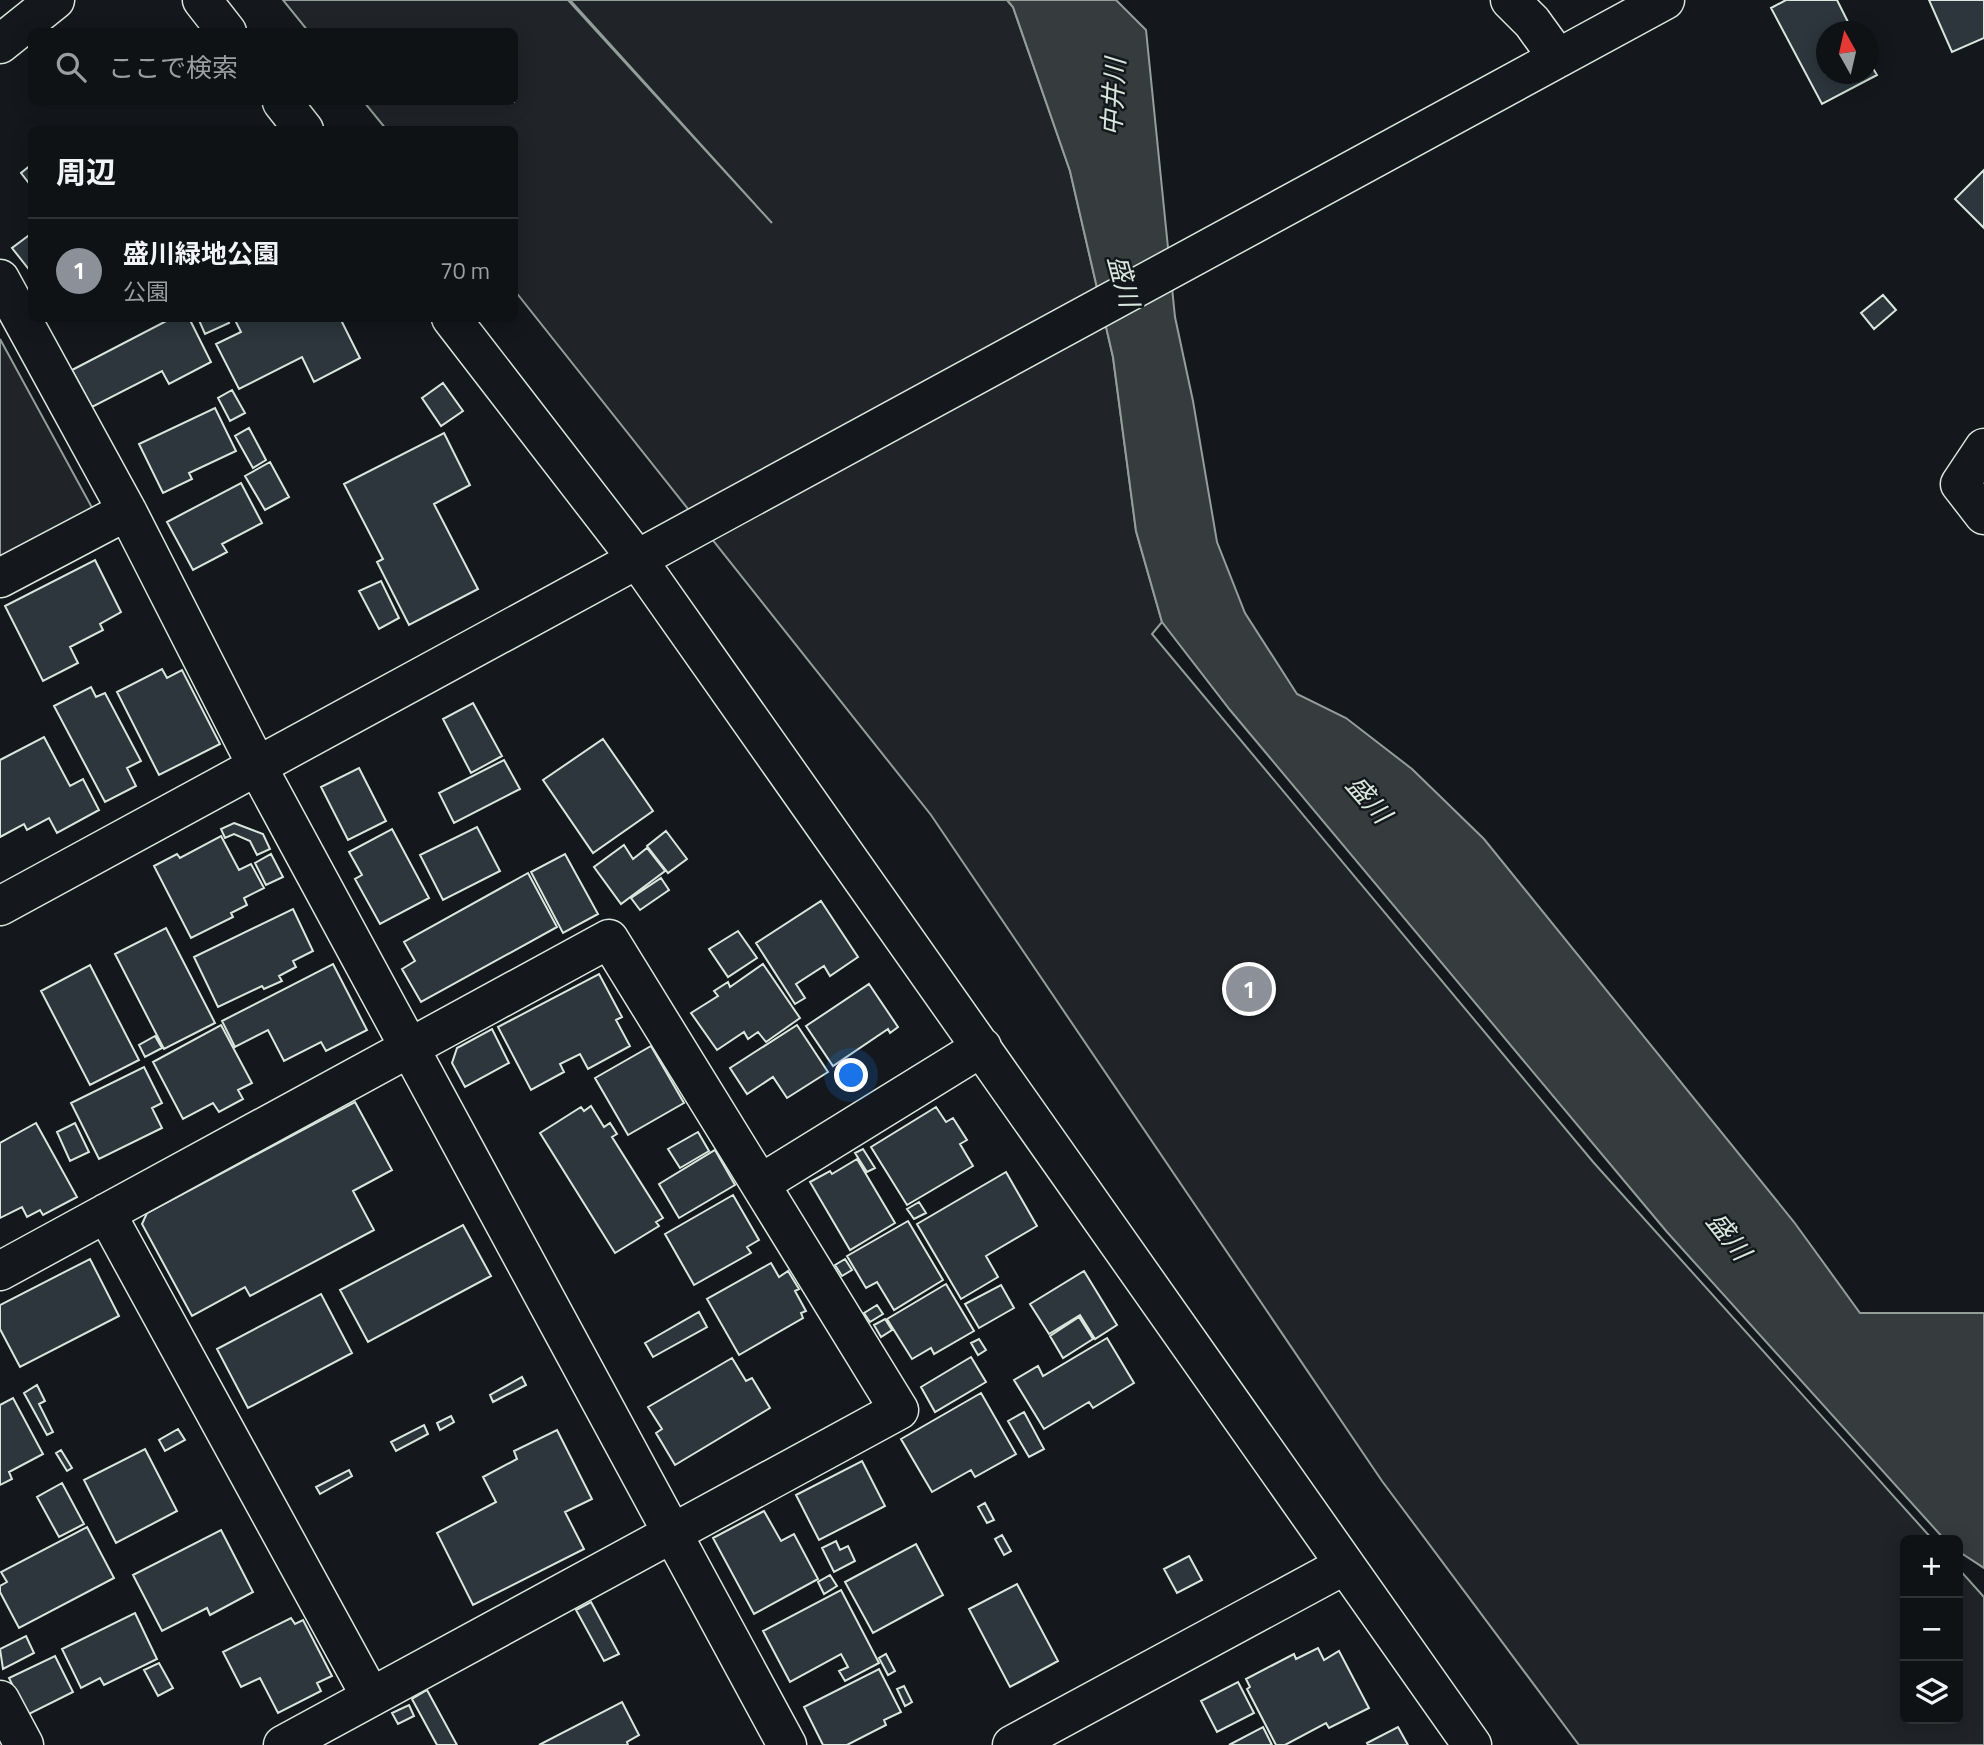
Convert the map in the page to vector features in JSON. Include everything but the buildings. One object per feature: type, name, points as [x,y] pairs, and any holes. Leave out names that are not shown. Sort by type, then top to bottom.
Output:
[{"type":"street","points":[[0,44],[55,0]]},
{"type":"street","points":[[202,0],[224,28]]},
{"type":"street","points":[[1510,0],[1532,22],[1545,64]]},
{"type":"street","points":[[0,906],[1665,0]]},
{"type":"street","points":[[284,105],[301,126]]},
{"type":"street","points":[[0,279],[127,511],[258,768],[787,1745]]},
{"type":"street","points":[[454,322],[637,559],[1472,1745]]},
{"type":"street","points":[[1984,448],[1960,484],[1984,515]]},
{"type":"street","points":[[0,578],[127,511]]},
{"type":"street","points":[[0,1271],[609,939],[899,1410],[283,1745]]},
{"type":"street","points":[[760,1184],[982,1047]]},
{"type":"street","points":[[106,1213],[370,1698]]},
{"type":"street","points":[[1012,1745],[1345,1565]]},
{"type":"street","points":[[0,1700],[24,1745]]},
{"type":"shaded area","points":[[283,0],[568,0],[772,223],[570,0],[1007,0],[1013,7],[1070,171],[1113,357],[1136,531],[1162,622],[1152,634],[1594,1163],[1929,1535],[1900,1535],[1900,1724],[1963,1724],[1963,1574],[1984,1597],[1984,1745],[1579,1745],[1382,1481],[931,815],[518,295],[518,126],[384,126],[366,105],[518,105],[518,28],[306,28]]},
{"type":"shaded area","points":[[0,339],[96,515],[0,566]]},
{"type":"water","points":[[1007,0],[1116,0],[1146,30],[1175,317],[1193,401],[1217,542],[1245,613],[1297,694],[1346,718],[1412,769],[1484,839],[1794,1222],[1860,1313],[1984,1313],[1984,1568],[1963,1554],[1963,1535],[1940,1535],[1667,1232],[1230,710],[1162,622],[1136,531],[1113,357],[1070,171],[1013,7]]},
{"type":"place","name":"盛川緑地公園","points":[[1249,989]]},
{"type":"water label","name":"中井川","points":[[1113,97]]},
{"type":"water label","name":"盛川","points":[[1124,281]]},
{"type":"water label","name":"盛川","points":[[1369,799]]},
{"type":"water label","name":"盛川","points":[[1729,1236]]}]
